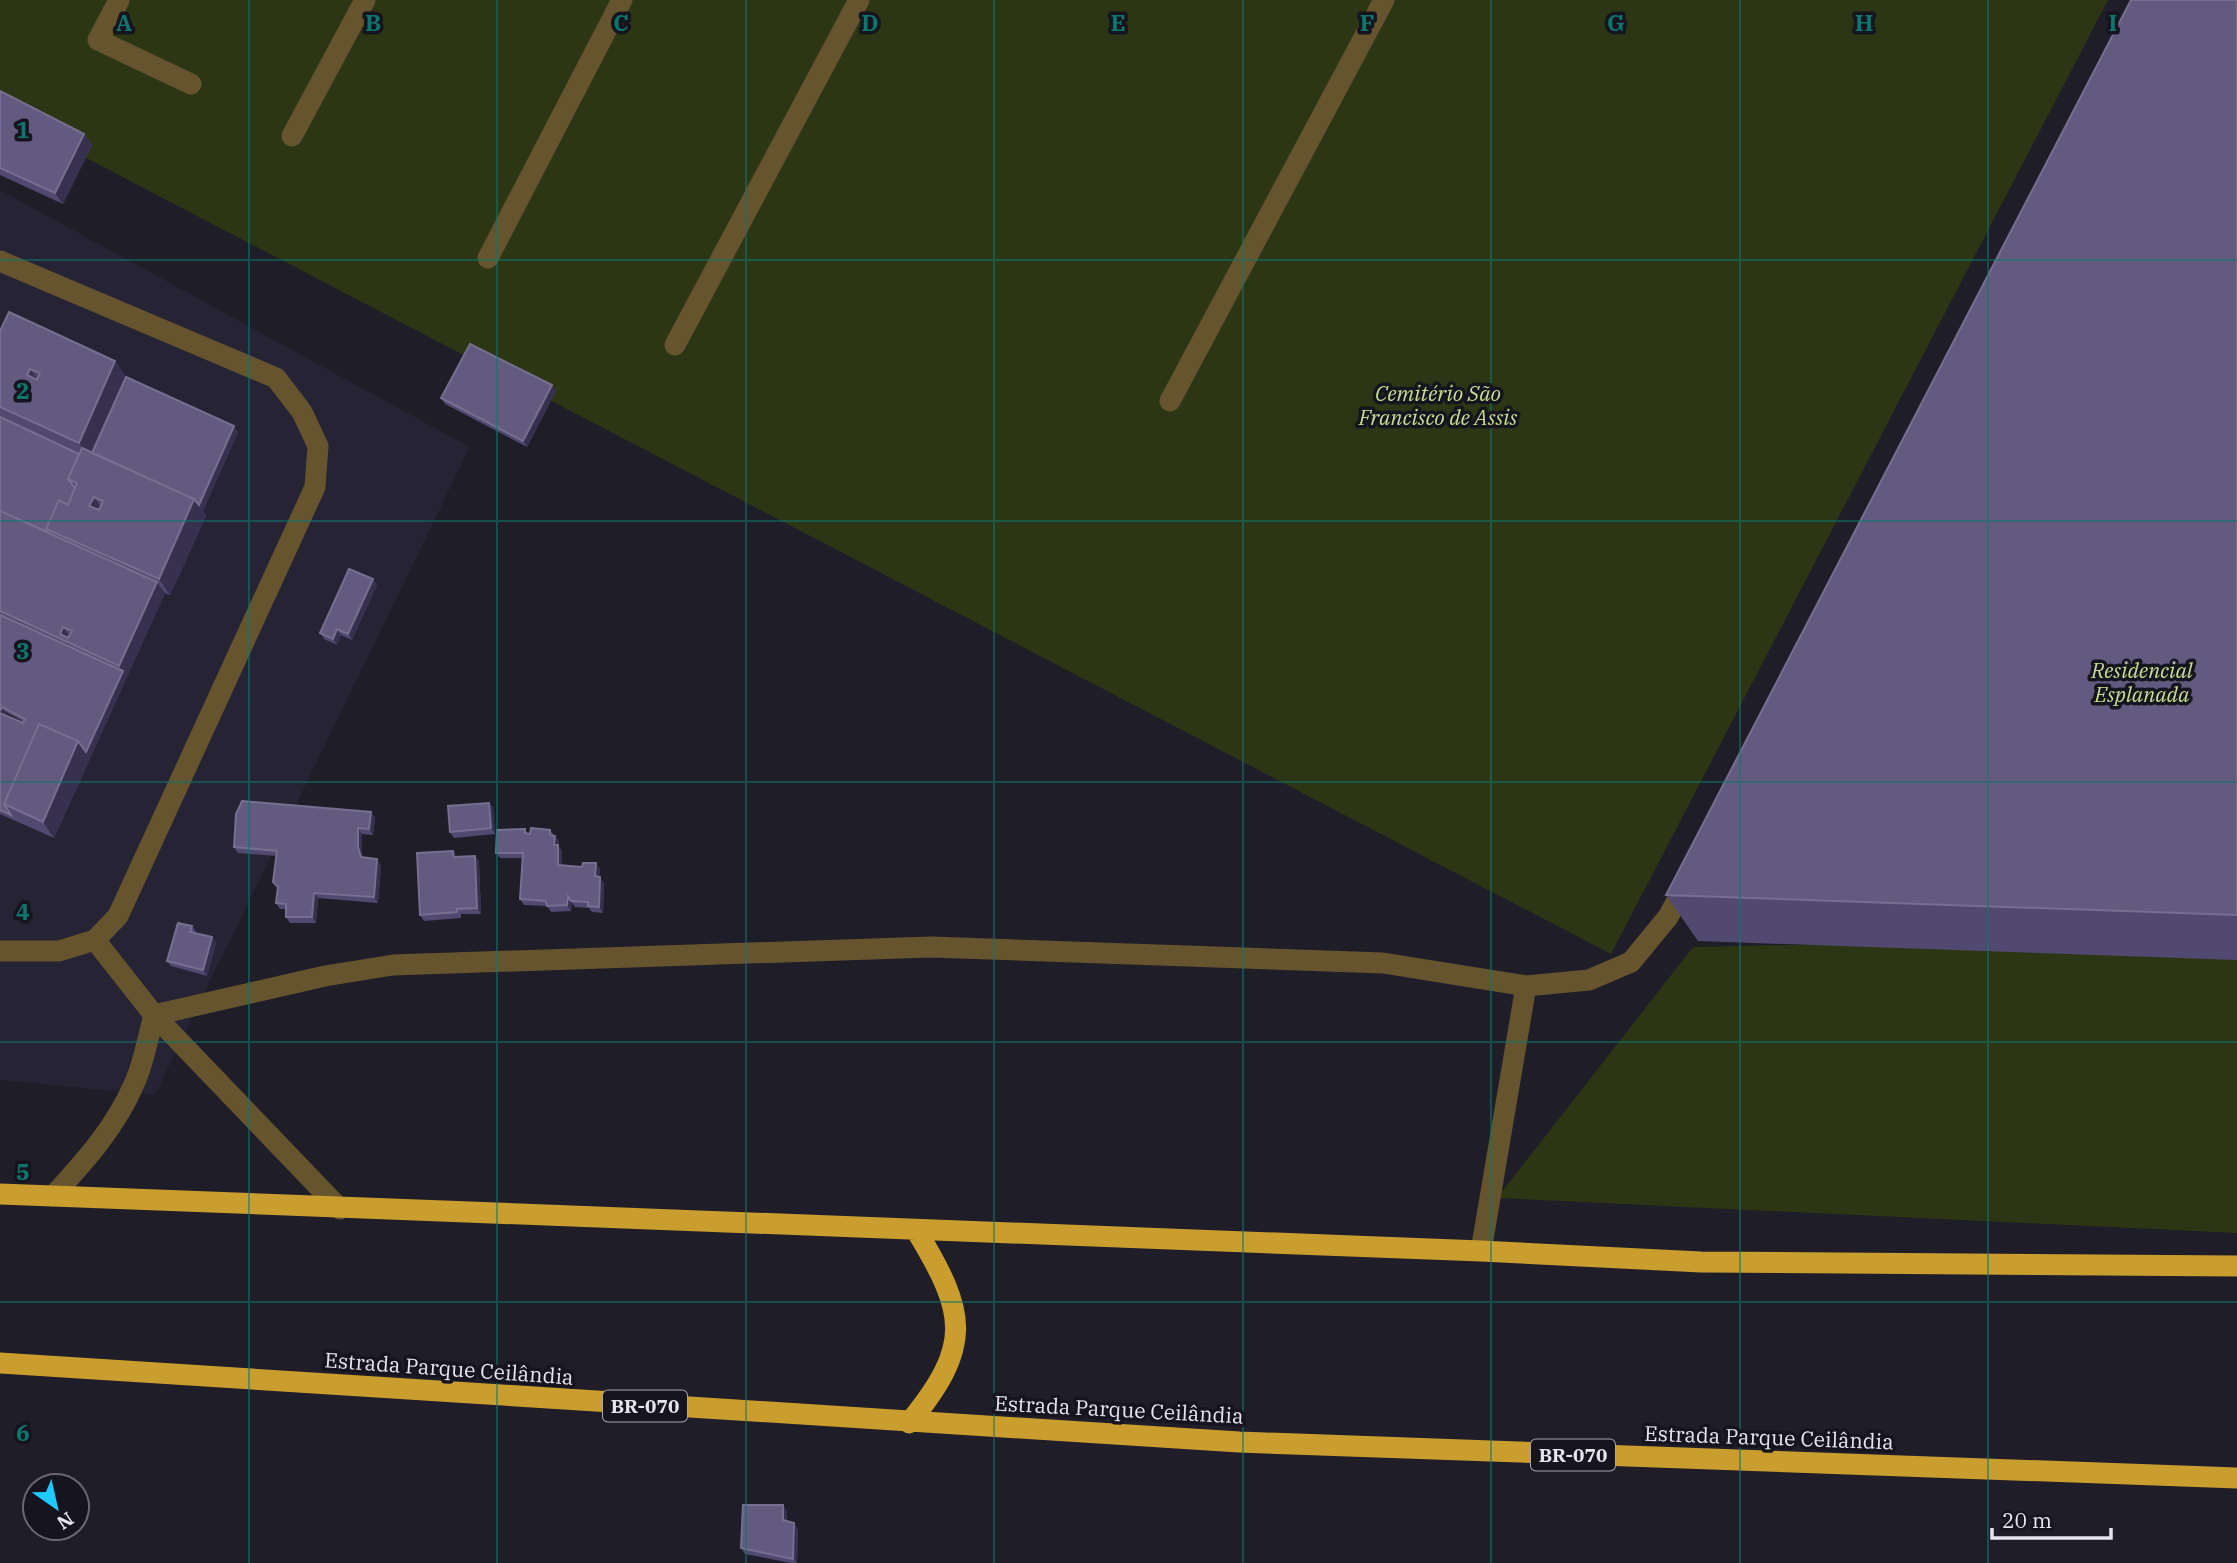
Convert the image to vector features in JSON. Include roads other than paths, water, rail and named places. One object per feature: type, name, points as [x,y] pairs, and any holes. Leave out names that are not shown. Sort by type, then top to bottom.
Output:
[{"type":"highway","points":[[0,1194],[1481,1251],[1701,1262],[2237,1266]]},
{"type":"highway","points":[[909,1423],[938,1387],[953,1359],[956,1319],[943,1274],[916,1230]]},
{"type":"highway","name":"Estrada Parque Ceilândia","points":[[0,1363],[909,1423],[1307,1444],[2237,1478]]},
{"type":"street","points":[[119,0],[98,40],[191,84]]},
{"type":"street","points":[[292,136],[365,0]]},
{"type":"street","points":[[488,258],[622,0]]},
{"type":"street","points":[[674,345],[859,0]]},
{"type":"street","points":[[1170,401],[1384,0]]},
{"type":"street","points":[[0,261],[276,378],[302,412],[318,446],[315,487],[118,916],[95,940],[59,951],[0,951]]},
{"type":"street","points":[[154,1015],[325,976],[393,965],[932,947],[1383,963],[1526,986],[1589,980],[1631,962],[1668,917],[1694,868]]},
{"type":"street","points":[[95,940],[154,1015],[340,1209]]},
{"type":"street","points":[[1481,1251],[1526,986]]},
{"type":"street","points":[[53,1196],[97,1148],[117,1116],[135,1081],[154,1015]]},
{"type":"park label","name":"Cemitério São Francisco de Assis","points":[[1438,406]]},
{"type":"park label","name":"Residencial Esplanada","points":[[2142,683]]}]
